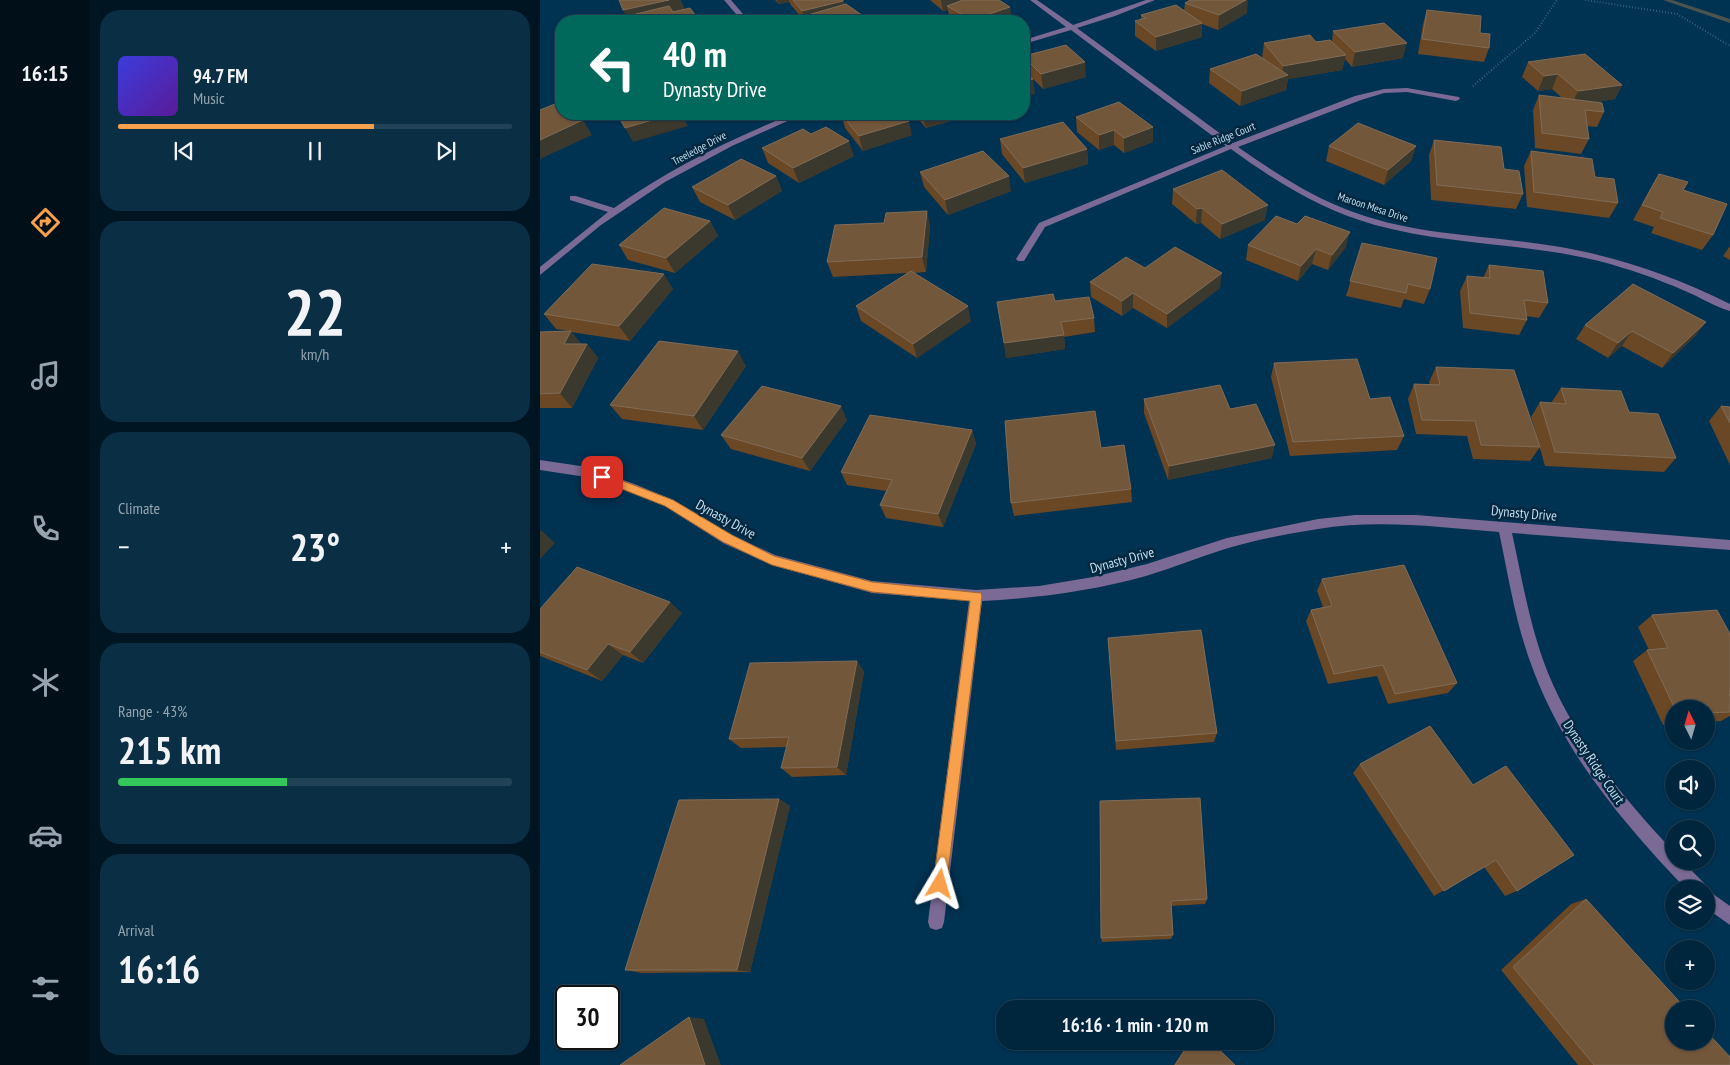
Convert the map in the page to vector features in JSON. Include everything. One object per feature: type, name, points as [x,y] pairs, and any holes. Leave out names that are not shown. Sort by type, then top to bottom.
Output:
[{"type":"street","points":[[727,0],[741,15]]},
{"type":"street","name":"Maroon Mesa Drive","points":[[1033,0],[1232,146],[1289,185],[1353,215],[1422,234],[1552,249],[1595,257],[1697,290],[1730,308]]},
{"type":"street","points":[[1030,40],[1072,28],[1152,0]]},
{"type":"street","name":"Sable Ridge Court","points":[[1020,259],[1042,225],[1324,110],[1384,91],[1407,90],[1456,99]]},
{"type":"street","name":"Treeledge Drive","points":[[540,272],[583,235],[649,189],[718,150],[786,120]]},
{"type":"street","points":[[573,198],[615,211]]},
{"type":"street","name":"Dynasty Drive","points":[[540,465],[587,472],[669,503],[728,539],[772,560],[872,587],[976,596],[1039,592],[1093,584],[1147,570],[1226,543],[1318,524],[1356,520],[1416,520],[1730,545]]},
{"type":"street","name":"Dynasty Ridge Court","points":[[1504,526],[1524,622],[1542,674],[1570,730],[1612,791],[1663,854],[1689,880]]},
{"type":"street","points":[[936,922],[976,596]]},
{"type":"street","points":[[1715,904],[1730,917]]},
{"type":"path","points":[[1456,99],[1535,33],[1557,0]]},
{"type":"path","points":[[1585,0],[1677,14],[1730,46]]},
{"type":"building","points":[[619,0],[669,0],[623,10]]},
{"type":"building","points":[[793,0],[843,0],[843,1],[802,11]]},
{"type":"building","points":[[963,0],[999,0],[1010,7],[987,15],[963,15],[947,6]]},
{"type":"building","points":[[1190,0],[1246,0],[1219,15],[1185,3]]},
{"type":"building","points":[[846,4],[862,15],[808,15]]},
{"type":"building","points":[[1176,5],[1202,23],[1156,37],[1135,21],[1146,18],[1141,15]]},
{"type":"building","points":[[669,6],[673,12],[690,8],[695,15],[632,15]]},
{"type":"building","points":[[1427,10],[1481,16],[1480,33],[1490,34],[1489,48],[1422,39]]},
{"type":"building","points":[[1384,23],[1407,43],[1355,52],[1333,31]]},
{"type":"building","points":[[1310,35],[1316,42],[1330,40],[1346,55],[1283,66],[1264,43]]},
{"type":"building","points":[[1066,45],[1085,62],[1041,74],[1030,63],[1030,54]]},
{"type":"building","points":[[1256,54],[1288,75],[1242,91],[1210,69]]},
{"type":"building","points":[[1585,54],[1622,85],[1578,91],[1558,74],[1544,76],[1528,62]]},
{"type":"building","points":[[1539,95],[1602,103],[1604,112],[1585,110],[1589,139],[1542,133]]},
{"type":"building","points":[[1119,102],[1153,127],[1124,138],[1114,130],[1099,135],[1076,117]]},
{"type":"building","points":[[555,104],[555,120],[583,120],[540,140],[540,110]]},
{"type":"building","points":[[620,120],[652,120],[625,128]]},
{"type":"building","points":[[846,120],[909,121],[859,136]]},
{"type":"building","points":[[1063,122],[1087,149],[1023,168],[1000,139]]},
{"type":"building","points":[[1358,123],[1416,146],[1388,170],[1329,146]]},
{"type":"building","points":[[826,127],[849,141],[793,168],[762,148],[803,129],[811,134]]},
{"type":"building","points":[[1434,140],[1501,147],[1504,169],[1519,171],[1523,194],[1437,185]]},
{"type":"building","points":[[983,151],[1009,176],[945,200],[920,172]]},
{"type":"building","points":[[1531,151],[1592,159],[1595,177],[1614,179],[1618,203],[1534,192]]},
{"type":"building","points":[[741,159],[776,176],[728,205],[692,187]]},
{"type":"building","points":[[1222,170],[1268,205],[1222,224],[1202,208],[1197,209],[1173,189]]},
{"type":"building","points":[[1659,174],[1688,182],[1683,190],[1727,204],[1713,235],[1660,218],[1663,212],[1642,205]]},
{"type":"building","points":[[664,208],[710,221],[666,258],[619,245]]},
{"type":"building","points":[[927,211],[922,257],[827,262],[835,225],[884,223],[886,213]]},
{"type":"building","points":[[1276,216],[1297,224],[1305,216],[1350,232],[1332,255],[1316,249],[1301,266],[1248,245]]},
{"type":"building","points":[[1362,243],[1437,258],[1430,289],[1408,284],[1406,293],[1350,281]]},
{"type":"building","points":[[1175,247],[1222,273],[1167,314],[1133,293],[1122,301],[1090,282],[1126,257],[1145,268]]},
{"type":"building","points":[[592,264],[664,274],[619,326],[544,314]]},
{"type":"building","points":[[1489,265],[1543,271],[1548,303],[1524,300],[1527,320],[1470,313],[1467,276],[1490,278]]},
{"type":"building","points":[[911,271],[968,306],[913,344],[856,306]]},
{"type":"building","points":[[1633,284],[1706,322],[1673,353],[1632,331],[1618,343],[1585,325]]},
{"type":"building","points":[[1053,294],[1055,301],[1089,297],[1094,318],[1061,322],[1064,335],[1004,343],[997,302]]},
{"type":"building","points":[[571,331],[564,344],[587,344],[560,393],[540,394],[540,332]]},
{"type":"building","points":[[659,341],[738,351],[694,416],[610,405]]},
{"type":"building","points":[[1357,359],[1370,399],[1390,397],[1404,436],[1293,442],[1274,363]]},
{"type":"building","points":[[1436,367],[1514,370],[1540,447],[1481,445],[1475,421],[1422,420],[1414,384],[1440,385]]},
{"type":"building","points":[[1220,385],[1230,409],[1256,404],[1275,445],[1169,466],[1144,399]]},
{"type":"building","points":[[762,386],[841,406],[802,458],[721,435]]},
{"type":"building","points":[[1561,388],[1621,391],[1629,412],[1658,414],[1676,458],[1555,452],[1540,402],[1566,404]]},
{"type":"building","points":[[1721,406],[1730,407],[1730,423]]},
{"type":"building","points":[[1095,411],[1101,448],[1124,445],[1131,489],[1011,503],[1005,421]]},
{"type":"building","points":[[870,415],[972,430],[938,514],[880,505],[892,480],[841,472]]},
{"type":"building","points":[[1404,565],[1457,683],[1395,694],[1383,665],[1334,674],[1311,610],[1332,606],[1322,579]]},
{"type":"building","points":[[577,567],[670,602],[630,652],[608,644],[587,670],[540,652],[540,609]]},
{"type":"building","points":[[1717,610],[1730,634],[1730,712],[1715,713],[1715,700],[1671,700],[1647,650],[1668,648],[1652,615]]},
{"type":"building","points":[[1201,630],[1217,733],[1116,741],[1108,638]]},
{"type":"building","points":[[857,661],[837,767],[781,768],[789,737],[729,739],[750,663]]},
{"type":"building","points":[[1430,726],[1473,785],[1506,766],[1574,855],[1517,891],[1496,860],[1444,891],[1360,764]]},
{"type":"building","points":[[1200,798],[1207,899],[1171,901],[1173,935],[1101,938],[1100,801]]},
{"type":"building","points":[[779,799],[737,970],[625,970],[679,800]]},
{"type":"building","points":[[1586,899],[1665,986],[1665,990],[1669,990],[1678,1000],[1665,1000],[1665,1050],[1715,1050],[1715,1041],[1730,1057],[1730,1065],[1594,1065],[1513,967]]},
{"type":"building","points":[[689,1017],[705,1065],[620,1065]]},
{"type":"building","points":[[1185,1050],[1219,1050],[1235,1065],[1175,1065]]},
{"type":"waterway","points":[[1666,0],[1730,21]]},
{"type":"route","points":[[602,477],[669,503],[728,539],[772,560],[872,587],[976,596],[940,884]]}]
